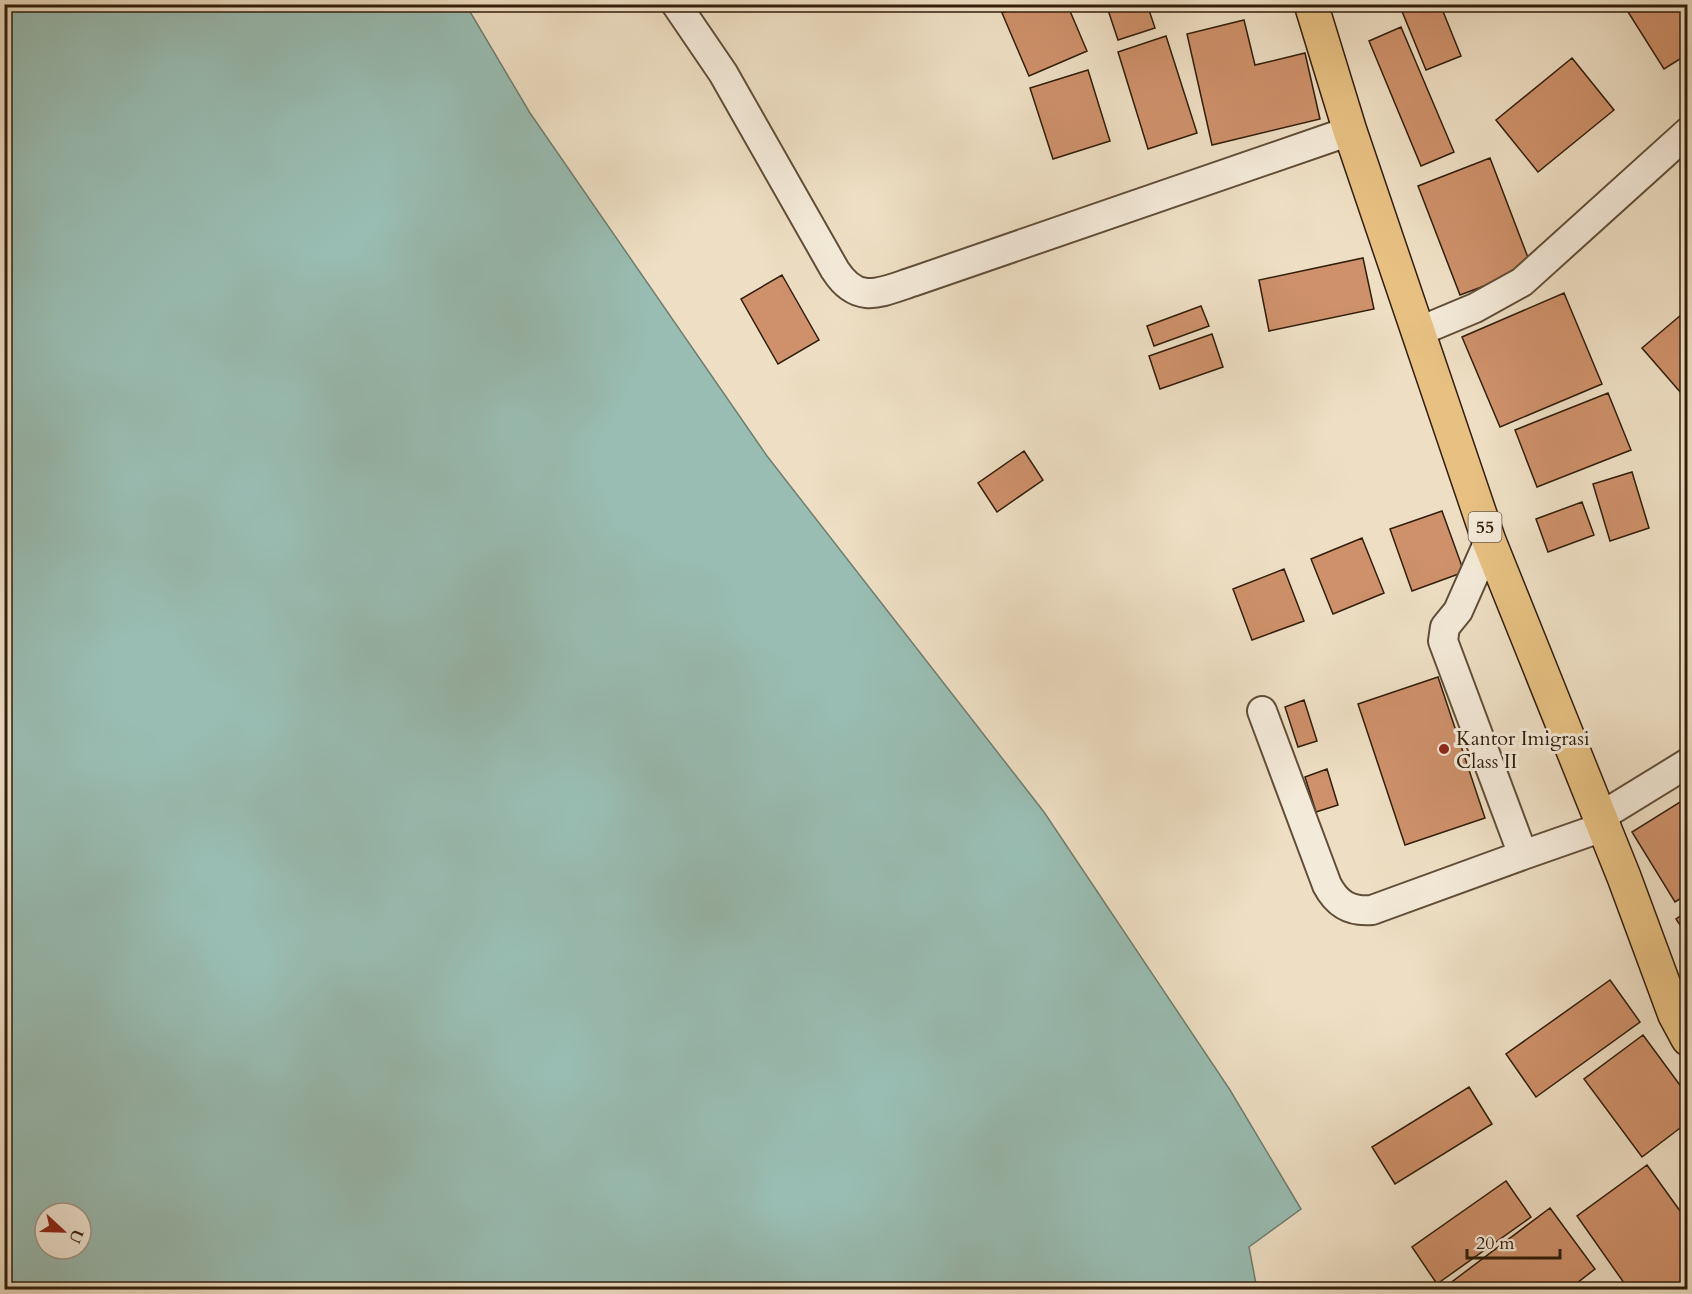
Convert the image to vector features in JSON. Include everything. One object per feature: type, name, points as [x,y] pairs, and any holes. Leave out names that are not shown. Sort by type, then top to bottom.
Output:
[{"type":"highway","name":"55","points":[[1311,4],[1350,131],[1490,541],[1683,1020]]},
{"type":"street","points":[[676,4],[723,73],[835,270],[844,284],[858,292],[884,291],[915,281],[1350,131]]},
{"type":"street","points":[[1420,331],[1475,308],[1522,282],[1688,132]]},
{"type":"street","points":[[1490,541],[1458,611],[1445,627],[1443,641],[1523,855]]},
{"type":"street","points":[[1262,711],[1327,885],[1333,896],[1347,908],[1363,910],[1381,907],[1523,855],[1602,822],[1688,763]]},
{"type":"water","points":[[5,4],[466,5],[530,113],[767,456],[1044,812],[1230,1090],[1301,1209],[1249,1247],[1256,1284],[1248,1290],[5,1289]]},
{"type":"building","points":[[1022,4],[1067,4],[1087,51],[1029,76],[1002,13]]},
{"type":"building","points":[[1106,4],[1147,4],[1155,28],[1118,40]]},
{"type":"building","points":[[1399,4],[1440,4],[1461,56],[1426,70]]},
{"type":"building","points":[[1623,4],[1688,4],[1688,54],[1664,69]]},
{"type":"building","points":[[1244,20],[1255,65],[1305,53],[1320,119],[1212,145],[1187,34]]},
{"type":"building","points":[[1401,27],[1454,152],[1421,166],[1369,41]]},
{"type":"building","points":[[1166,36],[1197,133],[1148,149],[1118,52]]},
{"type":"building","points":[[1572,58],[1614,110],[1538,172],[1496,120]]},
{"type":"building","points":[[1088,70],[1110,141],[1053,159],[1030,88]]},
{"type":"building","points":[[1490,158],[1532,268],[1460,295],[1418,186]]},
{"type":"building","points":[[1363,258],[1374,309],[1269,331],[1259,280]]},
{"type":"building","points":[[782,275],[819,340],[778,364],[741,299]]},
{"type":"building","points":[[1564,293],[1602,384],[1500,427],[1462,337]]},
{"type":"building","points":[[1201,306],[1209,326],[1154,346],[1147,326]]},
{"type":"building","points":[[1688,309],[1688,401],[1642,348]]},
{"type":"building","points":[[1212,334],[1223,367],[1160,389],[1149,356]]},
{"type":"building","points":[[1608,393],[1631,450],[1537,487],[1515,430]]},
{"type":"building","points":[[1024,451],[1043,480],[997,512],[978,483]]},
{"type":"building","points":[[1632,472],[1649,528],[1610,541],[1593,484]]},
{"type":"building","points":[[1582,502],[1594,535],[1548,552],[1536,519]]},
{"type":"building","points":[[1442,511],[1464,572],[1412,591],[1390,529]]},
{"type":"building","points":[[1362,538],[1384,593],[1333,614],[1311,559]]},
{"type":"building","points":[[1284,569],[1304,621],[1252,640],[1233,589]]},
{"type":"building","points":[[1438,677],[1485,818],[1405,845],[1358,704]]},
{"type":"building","points":[[1304,700],[1317,741],[1298,747],[1285,707]]},
{"type":"building","points":[[1327,769],[1338,805],[1316,812],[1305,777]]},
{"type":"building","points":[[1688,797],[1688,894],[1675,902],[1632,832]]},
{"type":"building","points":[[1688,911],[1688,937],[1676,919]]},
{"type":"building","points":[[1610,980],[1640,1022],[1536,1097],[1506,1054]]},
{"type":"building","points":[[1643,1035],[1688,1096],[1688,1122],[1642,1157],[1584,1079]]},
{"type":"building","points":[[1469,1087],[1492,1124],[1395,1184],[1372,1147]]},
{"type":"building","points":[[1647,1165],[1688,1222],[1688,1290],[1629,1290],[1577,1216]]},
{"type":"building","points":[[1506,1181],[1531,1217],[1437,1284],[1412,1247]]},
{"type":"building","points":[[1550,1208],[1595,1269],[1568,1290],[1441,1290]]},
{"type":"place","name":"Kantor Imigrasi Class II","points":[[1444,749]]}]
